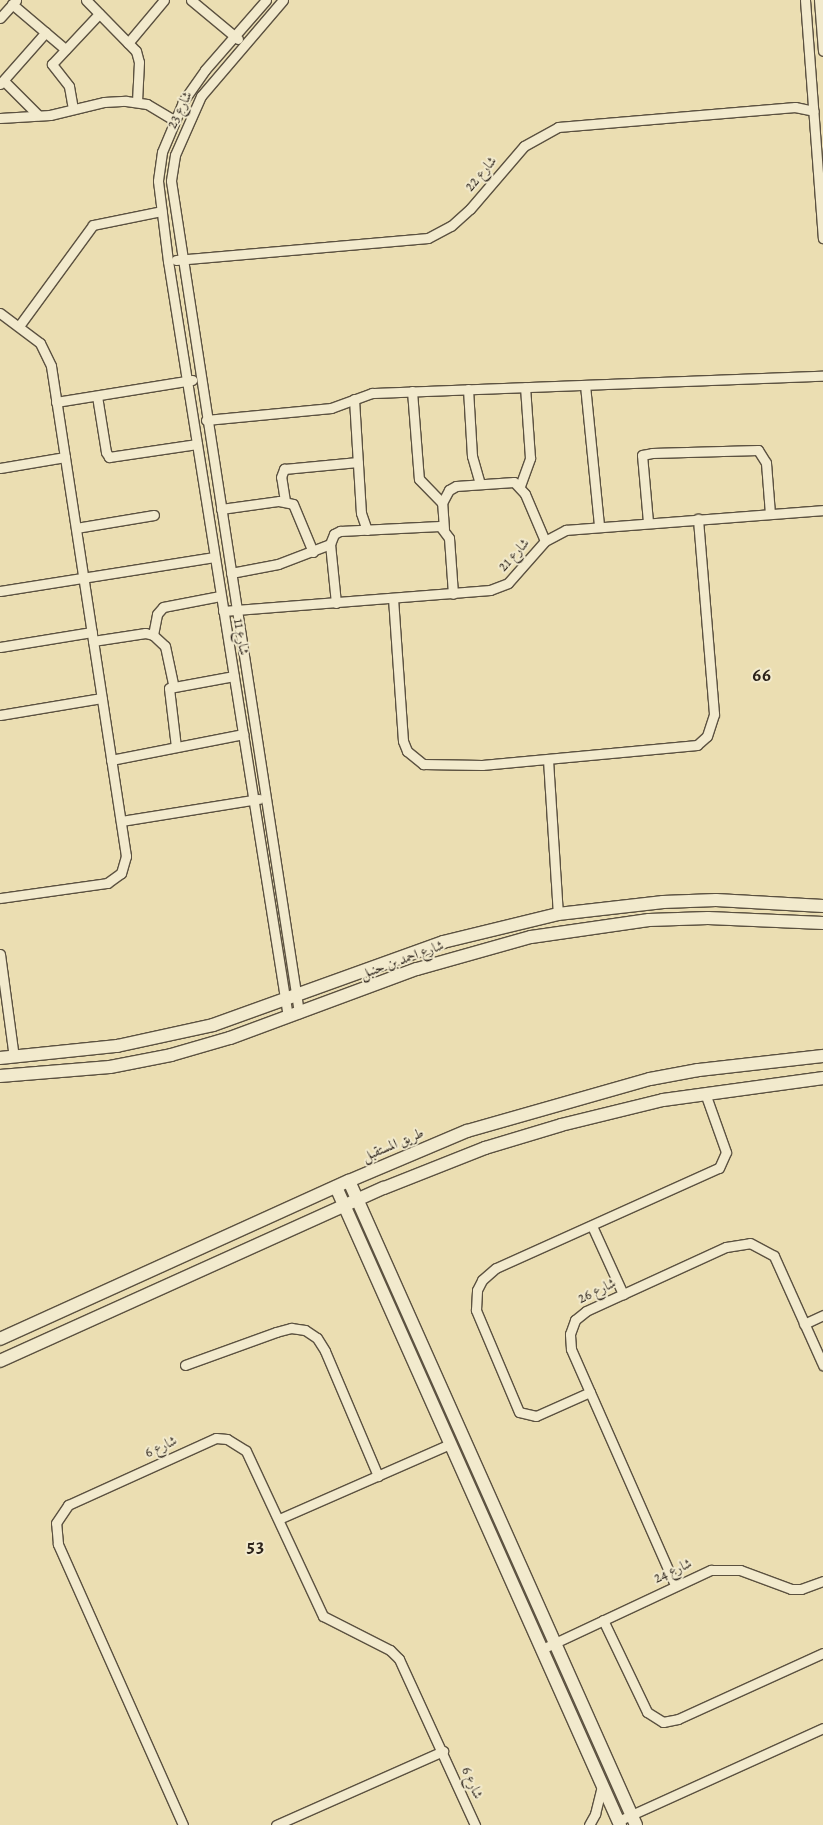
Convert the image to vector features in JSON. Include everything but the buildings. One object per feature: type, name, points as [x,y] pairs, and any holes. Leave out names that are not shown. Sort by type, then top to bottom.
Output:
[{"type":"street","points":[[86,0],[136,50],[139,62],[137,102]]},
{"type":"street","points":[[128,43],[164,0]]},
{"type":"street","points":[[191,0],[244,44]]},
{"type":"street","name":"شارع 23","points":[[181,260],[172,195],[175,155],[201,96],[283,0]]},
{"type":"street","points":[[805,0],[823,238]]},
{"type":"street","points":[[809,50],[823,50],[819,0]]},
{"type":"street","name":"شارع 23","points":[[168,261],[159,166],[174,120],[193,86],[264,1]]},
{"type":"street","points":[[0,18],[14,2],[65,49]]},
{"type":"street","points":[[73,109],[69,86],[52,66],[65,49],[99,14]]},
{"type":"street","points":[[38,115],[3,83],[46,32]]},
{"type":"street","points":[[0,118],[38,115],[104,102],[137,102],[174,120]]},
{"type":"street","name":"شارع 22","points":[[168,261],[404,242],[428,238],[451,226],[470,209],[524,146],[558,127],[795,107],[814,112]]},
{"type":"street","points":[[18,326],[93,225],[162,211]]},
{"type":"street","name":"شارع 11","points":[[181,260],[293,968],[291,999]]},
{"type":"street","name":"شارع 11","points":[[168,261],[280,971],[291,999],[294,1015]]},
{"type":"street","points":[[0,313],[40,343],[47,354],[65,457],[126,856],[121,873],[115,879],[0,898]]},
{"type":"street","points":[[206,420],[318,410],[372,393],[823,376]]},
{"type":"street","points":[[56,402],[200,379]]},
{"type":"street","points":[[585,385],[599,526]]},
{"type":"street","points":[[520,486],[530,458],[525,387]]},
{"type":"street","points":[[468,389],[472,456],[480,484]]},
{"type":"street","points":[[412,391],[419,479],[442,503]]},
{"type":"street","points":[[97,396],[106,452],[109,457],[197,444]]},
{"type":"street","points":[[354,399],[361,513],[367,530]]},
{"type":"street","points":[[648,522],[642,455],[652,453],[758,450],[766,463],[770,514]]},
{"type":"street","points":[[0,468],[65,457]]},
{"type":"street","points":[[313,552],[303,535],[298,511],[285,500],[281,476],[284,469],[358,462]]},
{"type":"street","points":[[453,594],[449,538],[444,529],[442,503],[444,496],[456,486],[514,482],[520,486],[545,541]]},
{"type":"street","points":[[221,509],[285,500]]},
{"type":"street","name":"شارع 21","points":[[223,611],[490,590],[508,583],[545,541],[566,530],[648,522],[823,510]]},
{"type":"street","points":[[76,528],[154,515]]},
{"type":"street","points":[[393,598],[403,741],[414,758],[433,766],[548,760],[684,748],[697,745],[708,736],[714,714],[698,519]]},
{"type":"street","points":[[336,603],[330,544],[334,534],[435,525],[444,529]]},
{"type":"street","points":[[231,573],[278,564],[330,544]]},
{"type":"street","points":[[0,591],[214,557]]},
{"type":"street","points":[[153,635],[158,614],[163,606],[220,596]]},
{"type":"street","points":[[0,648],[145,633],[153,635],[165,646],[174,686]]},
{"type":"street","points":[[176,747],[167,690],[174,686],[234,676]]},
{"type":"street","points":[[0,716],[102,698]]},
{"type":"street","points":[[111,760],[243,734]]},
{"type":"street","points":[[548,760],[558,914]]},
{"type":"street","points":[[121,821],[267,797]]},
{"type":"street","points":[[768,901],[768,919]]},
{"type":"street","name":"شارع احمد بن حنبل","points":[[0,1058],[151,1039],[213,1025],[291,999],[443,942],[558,914],[663,902],[768,901],[823,906]]},
{"type":"street","name":"شارع احمد بن حنبل","points":[[0,1076],[110,1067],[170,1054],[294,1015],[426,966],[532,937],[649,920],[768,919],[823,923]]},
{"type":"street","points":[[0,954],[14,1057]]},
{"type":"street","points":[[280,971],[293,968]]},
{"type":"street","name":"طريق المستقبل","points":[[0,1339],[349,1181],[467,1131],[596,1093],[698,1070],[823,1056]]},
{"type":"street","points":[[787,1060],[789,1082]]},
{"type":"street","points":[[0,1361],[422,1171],[516,1138],[600,1114],[705,1093],[823,1078]]},
{"type":"street","points":[[590,1392],[536,1416],[522,1414],[474,1302],[479,1285],[491,1271],[712,1172],[723,1164],[726,1152],[705,1093]]},
{"type":"street","points":[[349,1181],[633,1820]]},
{"type":"street","points":[[336,1187],[619,1823],[633,1820],[823,1728]]},
{"type":"street","points":[[592,1226],[623,1294]]},
{"type":"street","name":"شارع 26","points":[[675,1585],[571,1349],[571,1327],[586,1310],[726,1247],[750,1243],[774,1256],[804,1324]]},
{"type":"street","points":[[823,1315],[804,1324],[823,1365]]},
{"type":"street","points":[[185,1366],[276,1332],[291,1328],[305,1330],[317,1338],[325,1351],[378,1476]]},
{"type":"street","name":"شارع 6","points":[[184,1825],[58,1544],[56,1523],[68,1505],[216,1438],[227,1439],[246,1451],[323,1616],[396,1654],[443,1751],[475,1825]]},
{"type":"street","points":[[278,1519],[450,1444]]},
{"type":"street","points":[[461,1467],[473,1460]]},
{"type":"street","name":"شارع 24","points":[[542,1649],[698,1574],[726,1569],[753,1574],[791,1589],[801,1589],[823,1581]]},
{"type":"street","points":[[603,1620],[647,1712],[663,1722],[678,1719],[823,1653]]},
{"type":"street","points":[[276,1825],[443,1751]]},
{"type":"street","points":[[589,1825],[595,1814],[602,1784]]},
{"type":"district","name":"66","points":[[762,676]]},
{"type":"district","name":"53","points":[[256,1547]]}]
